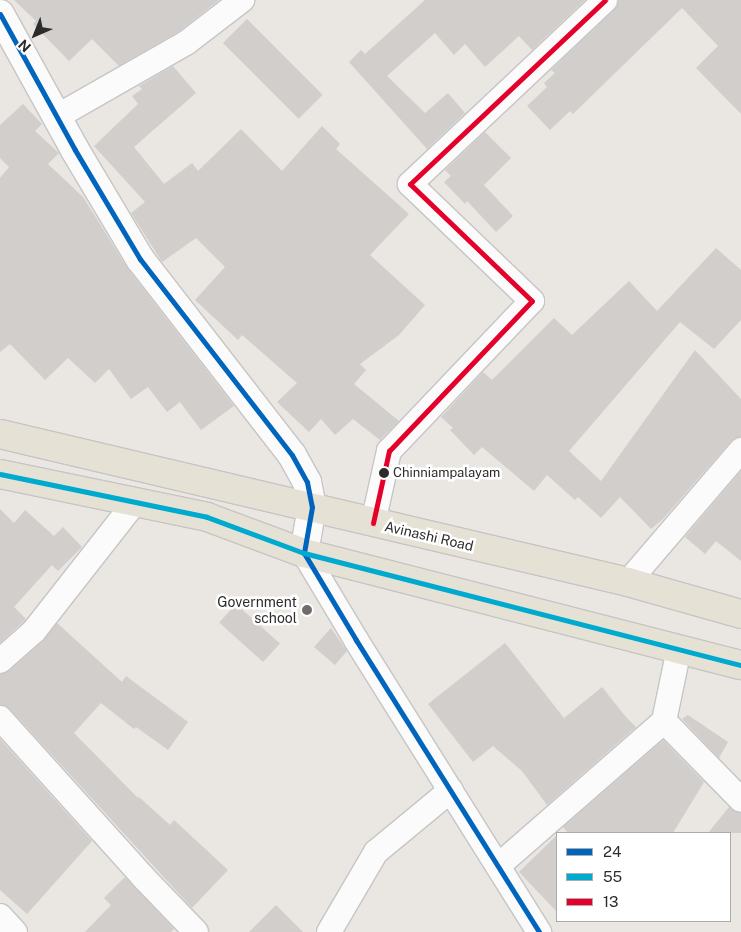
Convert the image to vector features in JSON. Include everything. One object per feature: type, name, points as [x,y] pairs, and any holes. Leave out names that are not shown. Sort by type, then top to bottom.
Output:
[{"type":"main road","points":[[0,14],[58,116],[75,150],[140,259],[292,455],[307,482],[312,507],[304,553]]},
{"type":"main road","name":"Avinashi Road","points":[[0,434],[628,582],[741,614]]},
{"type":"main road","points":[[0,474],[207,517],[304,553],[741,665]]},
{"type":"street","points":[[58,116],[186,43],[242,0]]},
{"type":"street","points":[[373,522],[389,451],[532,301],[410,184],[605,0]]},
{"type":"street","points":[[628,582],[741,450]]},
{"type":"street","points":[[0,661],[34,631],[136,501]]},
{"type":"street","points":[[304,553],[356,640],[539,932]]},
{"type":"street","points":[[498,866],[664,720],[679,649]]},
{"type":"street","points":[[0,718],[144,878],[196,932]]},
{"type":"street","points":[[664,720],[741,800]]},
{"type":"street","points":[[329,932],[376,852],[450,790]]},
{"type":"street","points":[[0,916],[15,932]]},
{"type":"building","points":[[14,0],[219,0],[178,32],[119,66],[92,39],[69,61],[33,24],[36,21]]},
{"type":"building","points":[[425,0],[585,0],[532,50],[519,36],[485,67],[465,44],[454,55],[435,33],[387,76],[425,113],[448,93],[465,113],[427,149],[349,62],[361,50],[365,54]]},
{"type":"building","points":[[618,0],[741,0],[741,114],[696,68],[718,46],[682,8],[573,114],[570,111],[550,130],[527,106],[547,87],[544,83],[555,73],[551,70],[614,10]]},
{"type":"building","points":[[247,19],[323,95],[299,119],[223,43]]},
{"type":"building","points":[[173,66],[196,93],[134,147],[164,184],[192,163],[198,171],[241,129],[282,171],[322,126],[340,144],[336,149],[409,214],[370,255],[425,305],[399,335],[360,364],[366,370],[354,384],[399,421],[380,440],[353,419],[335,435],[321,419],[309,432],[277,402],[297,383],[242,335],[238,340],[195,300],[225,267],[196,238],[162,262],[131,213],[145,202],[94,146],[138,104],[132,96],[142,89],[139,86]]},
{"type":"building","points":[[23,104],[42,124],[35,131],[59,153],[48,164],[83,197],[128,269],[234,406],[201,430],[180,402],[167,412],[148,387],[131,399],[109,369],[95,383],[68,358],[45,380],[10,344],[0,352],[0,178],[9,167],[0,158],[0,125]]},
{"type":"building","points":[[485,132],[511,158],[484,185],[513,216],[496,232],[467,201],[465,204],[444,182],[451,176],[445,170]]},
{"type":"building","points":[[716,248],[741,270],[741,320],[714,349],[680,322],[569,451],[601,481],[695,350],[741,399],[741,437],[731,441],[663,519],[651,529],[620,497],[601,518],[578,497],[575,500],[547,475],[534,491],[482,447],[474,455],[450,430],[453,428],[441,417],[483,372],[492,380],[554,318],[572,335],[629,281],[657,311]]},
{"type":"building","points":[[741,471],[741,561],[716,541],[705,554],[685,537]]},
{"type":"building","points":[[0,509],[14,523],[25,510],[54,536],[63,527],[82,547],[58,571],[52,565],[14,607],[26,619],[0,643]]},
{"type":"building","points":[[236,604],[280,643],[263,662],[219,623]]},
{"type":"building","points":[[57,623],[122,682],[126,676],[188,722],[168,750],[136,727],[134,729],[101,703],[74,733],[138,798],[170,825],[174,820],[228,870],[192,908],[10,709],[0,705],[0,674],[9,671],[43,641]]},
{"type":"building","points":[[331,628],[347,651],[335,665],[314,647]]},
{"type":"building","points":[[505,643],[564,718],[602,687],[636,727],[547,805],[522,771],[493,746],[473,762],[428,704]]},
{"type":"building","points":[[688,715],[728,742],[719,758],[682,719]]},
{"type":"building","points":[[0,739],[92,841],[27,914],[0,890]]},
{"type":"building","points":[[663,740],[704,782],[674,832],[567,832],[563,827]]},
{"type":"building","points":[[729,807],[741,813],[741,833],[709,832]]},
{"type":"building","points":[[556,836],[556,911],[519,872]]},
{"type":"building","points":[[125,877],[174,929],[171,932],[85,932],[111,905],[104,898]]},
{"type":"building","points":[[276,905],[303,932],[249,932]]},
{"type":"transit line","name":"13","points":[[373,523],[389,451],[532,301],[410,184],[605,0]]},
{"type":"transit line","name":"24","points":[[0,14],[75,150],[140,259],[292,455],[307,482],[312,507],[304,553],[356,640],[539,932]]},
{"type":"transit line","name":"55","points":[[0,474],[207,517],[304,553],[741,665]]},
{"type":"place","name":"Chinniampalayam","points":[[384,473]]},
{"type":"place","name":"Government school","points":[[307,610]]}]
